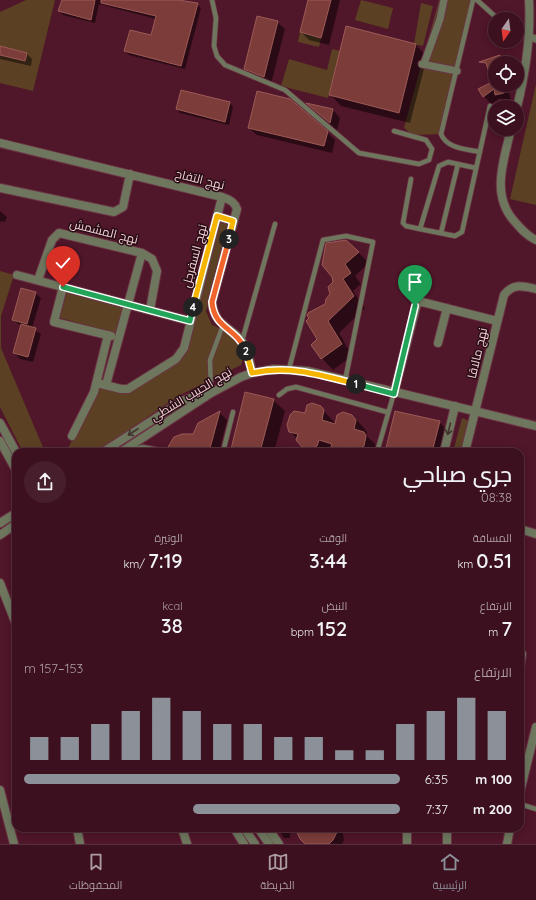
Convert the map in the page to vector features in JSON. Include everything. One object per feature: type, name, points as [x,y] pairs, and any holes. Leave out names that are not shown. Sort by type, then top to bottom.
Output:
[{"type":"street","points":[[444,0],[440,19],[423,64],[457,71]]},
{"type":"street","points":[[518,100],[533,38],[529,0]]},
{"type":"street","points":[[510,136],[500,175],[500,187],[505,208],[511,218],[522,230],[536,240]]},
{"type":"street","name":"نهج التفاح","points":[[0,143],[229,199],[236,206],[212,302],[215,318],[242,341]]},
{"type":"street","points":[[0,188],[114,212],[123,207],[130,174]]},
{"type":"street","name":"نهج السفرجل","points":[[97,383],[128,389],[176,359],[184,348],[222,197]]},
{"type":"street","points":[[217,216],[233,221]]},
{"type":"street","name":"نهج المشمش","points":[[38,280],[52,240],[59,232],[142,253],[106,385]]},
{"type":"street","points":[[142,253],[152,259],[157,271],[150,310]]},
{"type":"street","points":[[17,275],[190,321]]},
{"type":"street","name":"نهج مالاقا","points":[[465,448],[504,296],[509,289],[520,286],[536,289]]},
{"type":"street","points":[[63,287],[54,322],[119,338]]},
{"type":"street","points":[[394,394],[416,304],[422,302],[497,321]]},
{"type":"street","points":[[438,343],[447,308]]},
{"type":"street","points":[[72,436],[87,408],[97,383],[108,336]]},
{"type":"street","points":[[242,341],[252,373]]},
{"type":"street","name":"نهج الحبيب الشطي","points":[[127,448],[208,395],[252,373],[274,369],[289,369],[308,372],[394,394],[455,406],[536,426]]},
{"type":"street","points":[[109,448],[182,401],[208,395]]},
{"type":"street","points":[[445,448],[455,406]]},
{"type":"street","points":[[0,423],[14,448]]},
{"type":"street","points":[[0,441],[12,463]]},
{"type":"street","points":[[0,523],[12,516]]},
{"type":"street","points":[[0,535],[12,527]]},
{"type":"street","points":[[524,530],[536,534]]},
{"type":"street","points":[[0,583],[12,614]]},
{"type":"street","points":[[524,776],[536,727]]},
{"type":"street","points":[[0,790],[14,844]]},
{"type":"street","points":[[78,832],[80,844]]},
{"type":"street","points":[[183,832],[187,844]]},
{"type":"street","points":[[236,832],[244,844]]},
{"type":"street","points":[[247,832],[255,844]]},
{"type":"street","points":[[261,832],[269,844]]},
{"type":"street","points":[[271,832],[279,844]]},
{"type":"street","points":[[407,832],[407,844]]},
{"type":"street","points":[[447,832],[447,844]]},
{"type":"street","points":[[506,844],[509,832]]},
{"type":"lane","points":[[212,0],[216,18],[214,46],[217,56],[225,66],[285,90],[359,152],[419,164],[429,160],[432,149],[426,140],[394,131]]},
{"type":"lane","points":[[473,0],[441,134],[446,143],[452,146],[480,152]]},
{"type":"lane","points":[[477,0],[490,12]]},
{"type":"lane","points":[[411,179],[403,223],[406,226],[455,236],[462,232],[488,115]]},
{"type":"lane","points":[[420,229],[439,166],[448,162],[476,168]]},
{"type":"lane","points":[[441,233],[458,164]]},
{"type":"lane","points":[[242,341],[275,224]]},
{"type":"lane","points":[[289,369],[323,240],[346,236],[374,242],[345,381]]},
{"type":"lane","points":[[208,395],[210,360],[223,325]]},
{"type":"lane","points":[[279,395],[287,389],[296,387],[387,412]]},
{"type":"lane","points":[[378,448],[387,412],[394,394]]},
{"type":"lane","points":[[224,448],[233,412]]},
{"type":"lane","points":[[524,805],[536,809]]},
{"type":"shaded area","points":[[26,0],[55,0],[33,91],[0,83],[0,12]]},
{"type":"shaded area","points":[[361,0],[393,8],[388,29],[355,20]]},
{"type":"shaded area","points":[[439,0],[473,0],[441,134],[412,135],[404,128]]},
{"type":"shaded area","points":[[421,3],[433,6],[423,46],[414,44]]},
{"type":"shaded area","points":[[300,32],[321,38],[319,47],[298,42]]},
{"type":"shaded area","points":[[332,49],[340,51],[328,98],[281,86],[289,59],[327,70]]},
{"type":"shaded area","points":[[536,84],[536,205],[510,199]]},
{"type":"shaded area","points":[[218,220],[230,224],[206,311],[212,325],[232,335],[237,340],[243,351],[241,365],[180,395],[102,448],[68,448],[101,386],[127,392],[183,357]]},
{"type":"shaded area","points":[[0,271],[14,275],[1,316],[1,348],[43,448],[21,448],[0,407]]},
{"type":"shaded area","points":[[67,292],[123,307],[116,333],[60,318]]},
{"type":"shaded area","points":[[462,418],[469,421],[462,448],[454,448]]},
{"type":"building","points":[[62,0],[95,0],[91,20],[58,11]]},
{"type":"building","points":[[101,0],[178,0],[198,3],[181,66],[124,51],[130,30],[151,35],[156,16],[101,3]]},
{"type":"building","points":[[308,0],[331,0],[321,38],[300,32]]},
{"type":"building","points":[[257,16],[278,21],[264,77],[244,69]]},
{"type":"building","points":[[346,26],[416,44],[399,113],[329,95]]},
{"type":"building","points":[[0,46],[27,53],[25,61],[0,55]]},
{"type":"building","points":[[488,59],[488,69],[486,63],[479,62]]},
{"type":"building","points":[[488,84],[488,92],[490,92],[483,97],[478,89]]},
{"type":"building","points":[[181,90],[230,102],[225,122],[176,109]]},
{"type":"building","points":[[257,91],[290,99],[328,131],[324,146],[248,128]]},
{"type":"building","points":[[494,92],[504,92],[504,93],[495,95]]},
{"type":"building","points":[[306,103],[333,109],[330,123]]},
{"type":"building","points":[[346,240],[359,252],[345,264],[351,273],[343,279],[354,296],[328,321],[342,344],[321,359],[311,345],[317,339],[306,321],[309,318],[307,316],[308,313],[325,304],[326,299],[330,294],[328,287],[333,282],[332,277],[322,265],[326,243]]},
{"type":"building","points":[[21,288],[36,292],[27,324],[12,320]]},
{"type":"building","points":[[21,324],[36,328],[28,357],[13,353]]},
{"type":"building","points":[[245,392],[274,399],[261,448],[231,448]]},
{"type":"building","points":[[312,403],[321,406],[324,410],[322,420],[335,424],[337,415],[343,412],[352,415],[356,420],[354,429],[364,432],[366,436],[364,446],[361,448],[330,448],[332,444],[319,440],[317,446],[313,448],[302,447],[296,440],[298,434],[289,432],[287,425],[290,415],[294,411],[305,413],[307,405]]},
{"type":"building","points":[[220,411],[210,448],[168,447],[174,437],[182,434],[193,434],[198,423]]},
{"type":"building","points":[[395,411],[440,421],[433,448],[386,448]]},
{"type":"building","points":[[297,832],[337,832],[329,844],[305,844],[300,839]]},
{"type":"route","points":[[63,287],[190,321],[217,216],[233,221],[212,302],[213,310],[215,318],[242,341],[248,355],[252,373],[274,369],[289,369],[308,372],[394,394],[415,306]]}]
